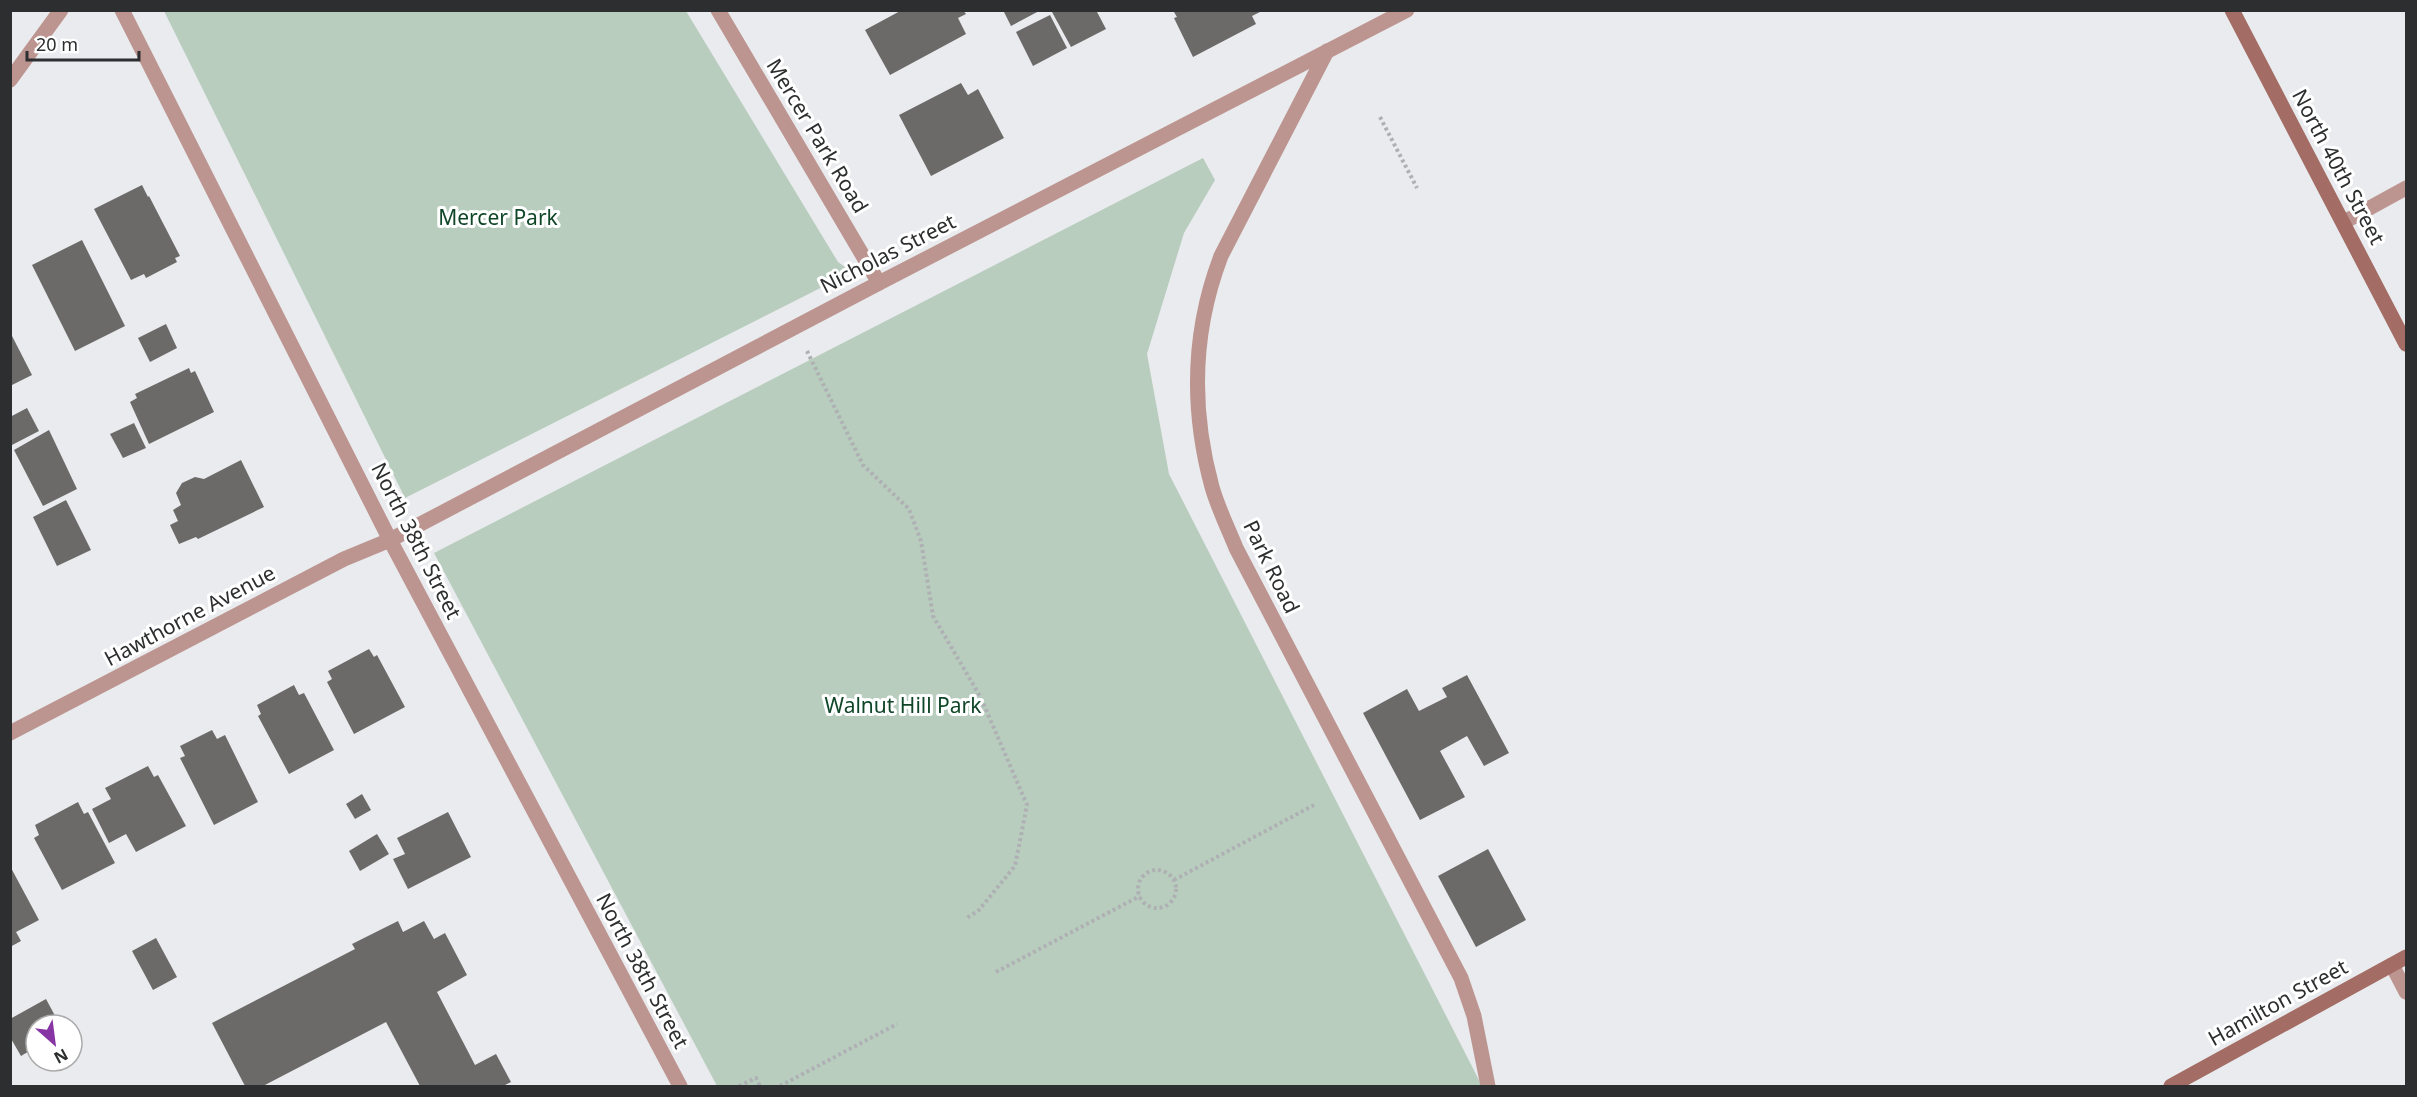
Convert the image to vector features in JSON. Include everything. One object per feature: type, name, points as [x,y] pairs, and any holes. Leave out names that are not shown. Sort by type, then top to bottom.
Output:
[{"type":"main road","name":"North 40th Street","points":[[2232,10],[2406,344]]},
{"type":"main road","name":"Hamilton Street","points":[[2171,1086],[2406,957]]},
{"type":"street","points":[[10,80],[61,10]]},
{"type":"street","name":"North 38th Street","points":[[122,10],[390,540],[680,1086]]},
{"type":"street","name":"Mercer Park Road","points":[[718,10],[879,282]]},
{"type":"street","name":"Nicholas Street","points":[[390,540],[879,282],[1399,12]]},
{"type":"street","name":"Park Road","points":[[1327,51],[1221,256],[1211,284],[1203,314],[1198,354],[1197,394],[1200,434],[1213,489],[1236,548],[1461,978],[1474,1016],[1488,1086]]},
{"type":"street","points":[[2344,222],[2406,188]]},
{"type":"street","name":"Hawthorne Avenue","points":[[10,733],[344,559],[390,540]]},
{"type":"street","points":[[2392,965],[2406,992]]},
{"type":"path","points":[[1380,117],[1417,188]]},
{"type":"path","points":[[796,326],[863,465],[909,509],[921,541],[933,616],[981,698],[1027,805],[1015,866],[979,910],[967,918]]},
{"type":"path","points":[[1174,880],[1314,805]]},
{"type":"path","points":[[1165,871],[1174,880],[1176,886],[1174,897],[1166,905],[1154,908],[1144,902],[1140,896],[1139,884],[1146,873],[1165,871]]},
{"type":"path","points":[[996,972],[1140,896]]},
{"type":"path","points":[[780,1086],[897,1024]]},
{"type":"path","points":[[739,1086],[756,1078],[760,1086]]},
{"type":"green space","name":"Mercer Park","points":[[164,11],[686,11],[838,262],[852,272],[405,498]]},
{"type":"green space","name":"Walnut Hill Park","points":[[1203,158],[1215,180],[1184,233],[1147,354],[1169,474],[1482,1086],[717,1086],[434,553]]},
{"type":"building","points":[[902,10],[963,10],[966,14],[958,18],[966,34],[890,75],[865,30]]},
{"type":"building","points":[[1003,10],[1041,10],[1011,26]]},
{"type":"building","points":[[1055,10],[1096,10],[1106,29],[1071,47],[1052,12]]},
{"type":"building","points":[[1178,10],[1259,10],[1260,12],[1252,16],[1256,24],[1193,57],[1174,18],[1177,17],[1174,12]]},
{"type":"building","points":[[1050,15],[1067,48],[1033,66],[1016,32]]},
{"type":"building","points":[[961,83],[968,95],[978,89],[1004,138],[931,176],[899,115]]},
{"type":"building","points":[[142,185],[180,256],[175,258],[177,262],[146,278],[144,274],[131,280],[94,209]]},
{"type":"building","points":[[82,240],[125,326],[75,351],[32,265]]},
{"type":"building","points":[[166,324],[177,348],[150,362],[138,338]]},
{"type":"building","points":[[10,332],[32,375],[10,386]]},
{"type":"building","points":[[189,368],[191,373],[195,371],[214,412],[149,444],[130,402],[137,398],[135,394]]},
{"type":"building","points":[[27,408],[39,431],[10,446],[10,417]]},
{"type":"building","points":[[134,423],[146,448],[123,458],[110,434]]},
{"type":"building","points":[[49,430],[77,489],[43,506],[14,450]]},
{"type":"building","points":[[241,460],[264,507],[198,539],[196,537],[179,544],[170,525],[178,521],[173,510],[181,505],[176,493],[182,483],[195,477],[204,479]]},
{"type":"building","points":[[66,500],[91,550],[57,566],[33,517]]},
{"type":"building","points":[[369,649],[374,657],[377,655],[405,707],[354,734],[327,682],[332,679],[328,671]]},
{"type":"building","points":[[1467,675],[1509,753],[1484,766],[1467,736],[1440,751],[1465,797],[1420,820],[1363,713],[1407,689],[1419,711],[1447,697],[1442,688]]},
{"type":"building","points":[[294,685],[299,695],[304,693],[334,750],[289,774],[258,716],[261,714],[257,705]]},
{"type":"building","points":[[212,730],[217,739],[225,735],[258,802],[214,825],[180,758],[185,756],[180,746]]},
{"type":"building","points":[[148,766],[154,777],[158,775],[186,826],[136,852],[126,834],[109,843],[92,809],[111,799],[105,788]]},
{"type":"building","points":[[362,794],[371,810],[355,819],[346,804]]},
{"type":"building","points":[[78,802],[84,814],[88,812],[115,863],[62,890],[34,838],[39,835],[35,825]]},
{"type":"building","points":[[448,812],[471,857],[408,889],[393,859],[405,854],[397,838]]},
{"type":"building","points":[[377,834],[389,854],[360,871],[349,851]]},
{"type":"building","points":[[1488,849],[1526,920],[1476,947],[1438,876]]},
{"type":"building","points":[[10,866],[39,920],[16,932],[21,941],[10,947]]},
{"type":"building","points":[[398,921],[403,932],[424,921],[434,939],[445,933],[467,975],[437,992],[475,1065],[496,1054],[511,1082],[503,1086],[420,1086],[386,1022],[263,1086],[245,1086],[212,1023],[355,949],[352,944]]},
{"type":"building","points":[[156,938],[177,977],[153,990],[132,951]]},
{"type":"building","points":[[46,999],[54,1013],[24,1013],[24,1054],[21,1056],[10,1037],[10,1019]]}]
